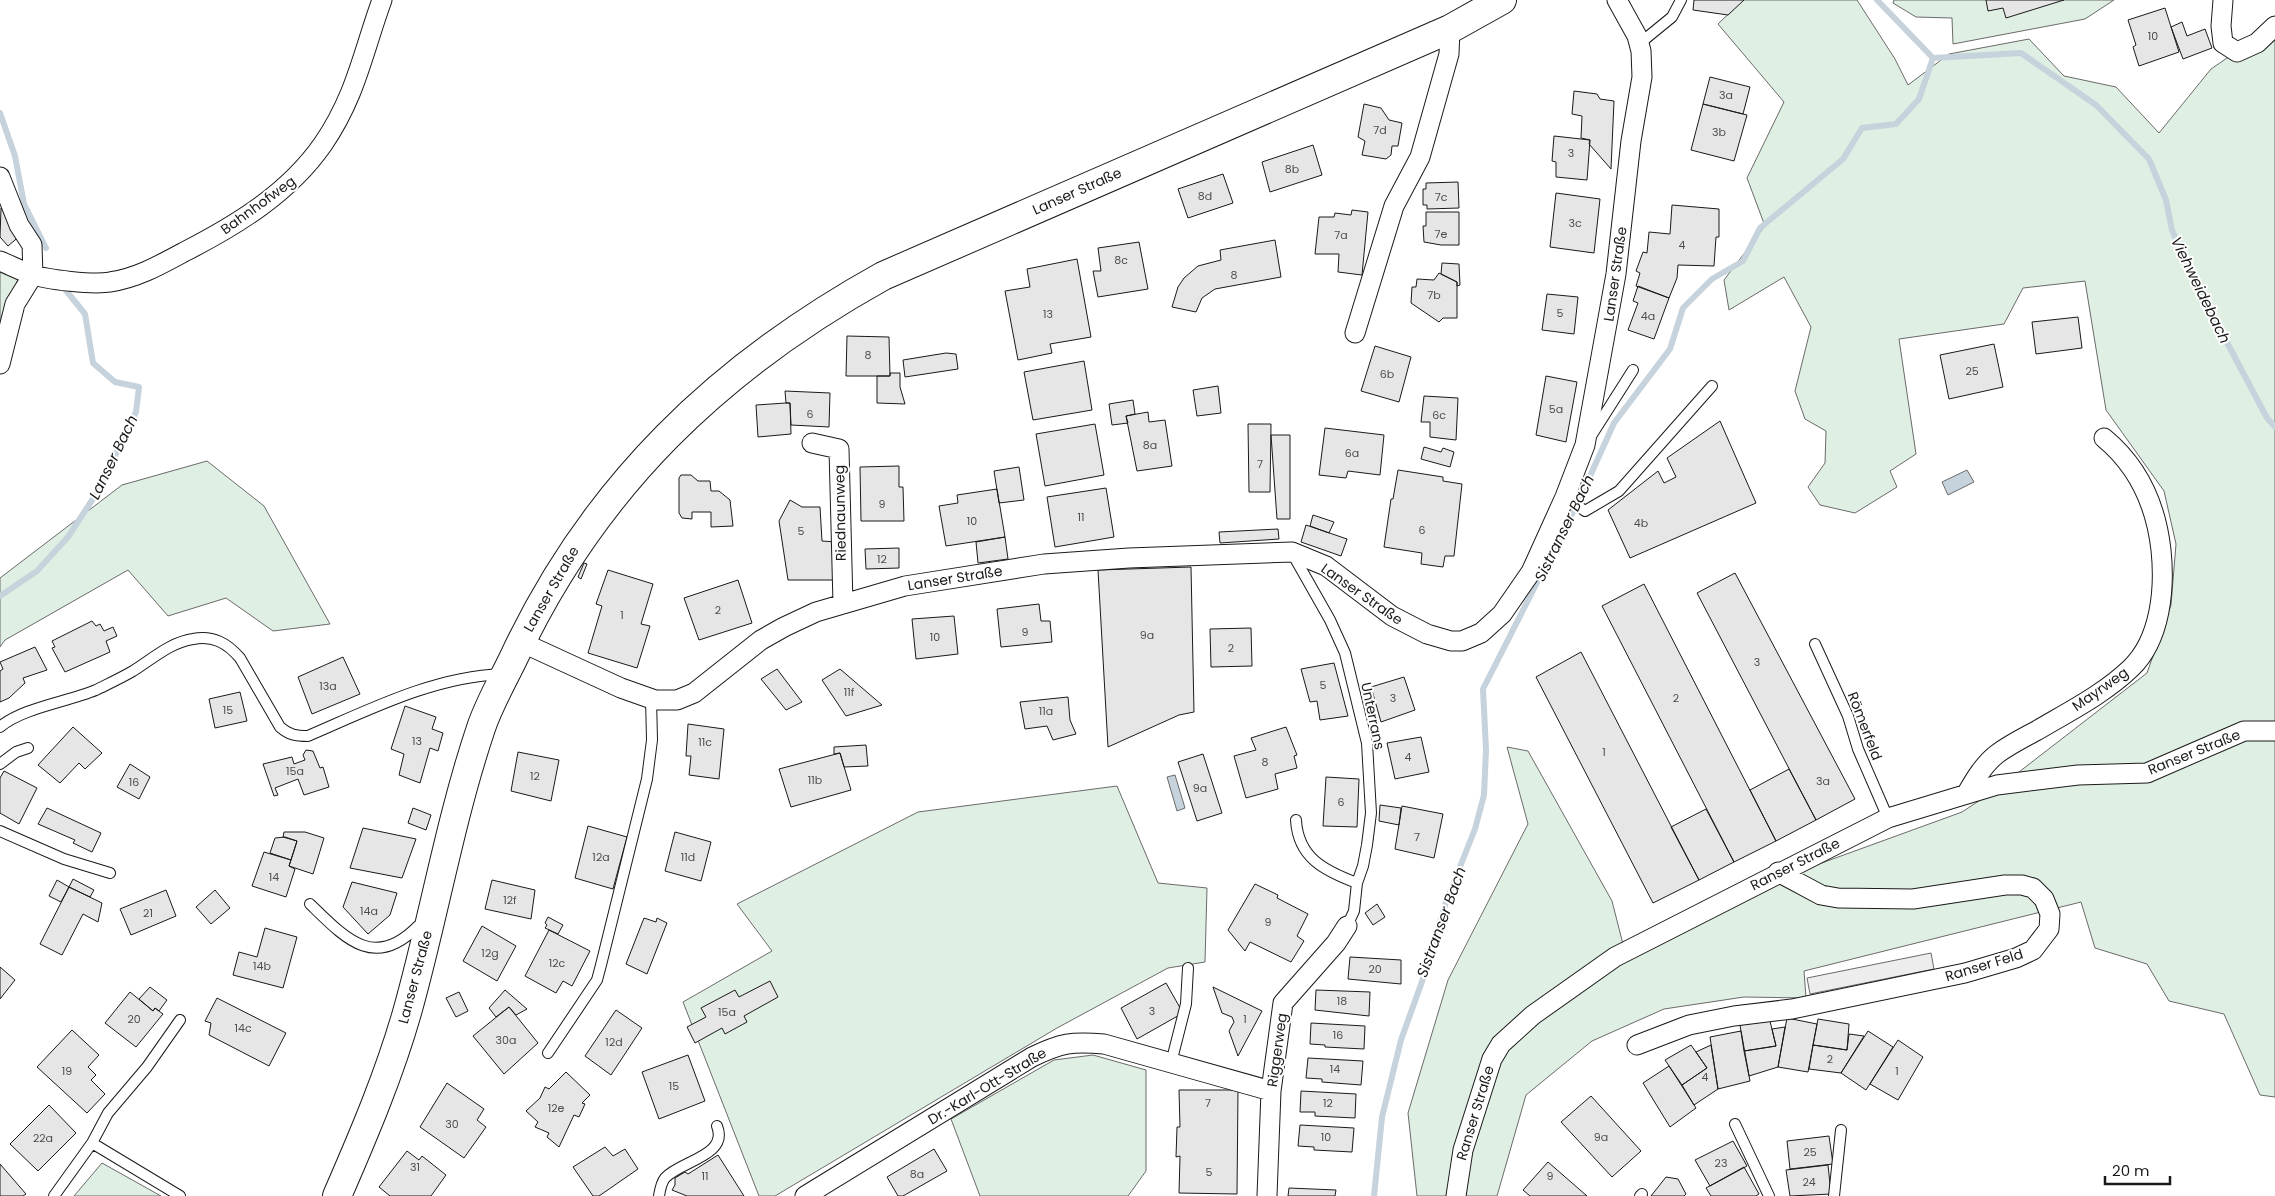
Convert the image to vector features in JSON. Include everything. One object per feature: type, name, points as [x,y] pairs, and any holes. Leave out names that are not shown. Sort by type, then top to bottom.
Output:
[{"type":"main road","name":"Lanser Straße","points":[[337,1196],[384,1086],[408,1009],[472,757],[482,725],[541,602],[574,548],[608,501],[645,459],[699,405],[744,366],[803,324],[883,276],[1450,28],[1502,0]]},
{"type":"street","name":"Bahnhofweg","points":[[0,261],[33,275],[92,283],[110,282],[144,273],[210,239],[279,193],[304,170],[324,143],[342,113],[363,64],[382,0]]},
{"type":"street","name":"Lanser Straße","points":[[521,642],[621,688],[651,698],[677,700],[694,693],[761,640],[784,627],[816,612],[905,586],[1027,566],[1129,558],[1292,552],[1326,566],[1392,616],[1427,634],[1451,641],[1473,638],[1497,621],[1531,572],[1570,501],[1585,445],[1616,274],[1631,141],[1642,77],[1637,36],[1617,0]]},
{"type":"street","points":[[2223,0],[2221,26],[2223,43],[2237,52],[2257,43],[2275,26]]},
{"type":"street","points":[[1355,333],[1394,206],[1420,158],[1449,54],[1450,28]]},
{"type":"street","points":[[0,178],[19,225],[32,244],[33,275],[15,304],[0,364]]},
{"type":"street","name":"Mayrweg","points":[[1967,793],[1977,776],[1997,754],[2107,687],[2132,667],[2141,656],[2152,631],[2161,596],[2162,563],[2156,522],[2150,500],[2138,476],[2121,452],[2104,438]]},
{"type":"street","name":"Riednaunweg","points":[[812,443],[839,450],[843,604]]},
{"type":"street","name":"Ranser Straße","points":[[1456,1196],[1460,1161],[1492,1059],[1501,1044],[1516,1029],[1615,957],[1778,872],[1888,818],[1997,785],[2078,775],[2147,773],[2244,731],[2275,731]]},
{"type":"street","name":"Ranser Feld","points":[[1637,1044],[1689,1025],[1734,1016],[1792,1009],[1964,973],[2016,958],[2033,950],[2049,929],[2050,914],[2044,899],[2033,888],[2004,885],[1913,899],[1838,898],[1821,895],[1778,872]]},
{"type":"street","name":"Riggerweg","points":[[1267,1196],[1271,1092],[1283,1003],[1336,943],[1347,926]]},
{"type":"street","name":"Dr.-Karl-Ott-Straße","points":[[805,1196],[1032,1057],[1057,1045],[1079,1042],[1104,1044],[1271,1092]]},
{"type":"lane","points":[[1639,44],[1672,17],[1681,0]]},
{"type":"lane","points":[[1585,445],[1633,370]]},
{"type":"lane","points":[[1570,501],[1585,511],[1619,491],[1712,386]]},
{"type":"lane","name":"Unterrans","points":[[1292,552],[1330,620],[1345,653],[1367,743],[1370,813],[1365,859],[1357,883],[1354,910],[1347,926]]},
{"type":"lane","points":[[0,727],[21,715],[96,690],[131,672],[167,648],[182,641],[195,638],[209,638],[223,642],[232,649],[240,658],[280,727],[287,733],[297,736],[308,736],[388,702],[443,682],[473,675],[506,673]]},
{"type":"lane","name":"Römerfeld","points":[[1815,644],[1848,716],[1858,749],[1888,818]]},
{"type":"lane","points":[[548,1053],[597,980],[647,779],[652,740],[651,698]]},
{"type":"lane","points":[[0,764],[16,752],[28,748]]},
{"type":"lane","points":[[1296,820],[1297,835],[1310,858],[1335,874],[1357,883]]},
{"type":"lane","points":[[0,831],[64,859],[110,873]]},
{"type":"lane","points":[[310,904],[348,940],[369,948],[389,946],[405,937],[418,926],[429,927]]},
{"type":"lane","points":[[1172,1063],[1186,1004],[1188,968]]},
{"type":"lane","points":[[54,1196],[92,1143],[108,1113],[147,1067],[180,1020]]},
{"type":"lane","points":[[1735,1124],[1769,1196]]},
{"type":"lane","points":[[659,1196],[661,1185],[671,1173],[716,1147],[720,1137],[717,1126]]},
{"type":"lane","points":[[1834,1196],[1841,1130]]},
{"type":"lane","points":[[92,1143],[180,1196]]},
{"type":"green space","points":[[1743,0],[1857,0],[1895,59],[1908,85],[1949,54],[2029,39],[2064,76],[2116,87],[2159,133],[2211,69],[2275,25],[2275,1097],[2260,1095],[2224,1014],[2169,1001],[2147,964],[2095,948],[2081,902],[1804,971],[1806,998],[1744,997],[1664,1009],[1592,1041],[1526,1095],[1497,1196],[1417,1196],[1408,1113],[1448,980],[1528,824],[1507,747],[1528,751],[1612,901],[1627,960],[1764,884],[1962,812],[1997,789],[2147,673],[2171,605],[2176,544],[2164,491],[2106,410],[2085,281],[2023,288],[2004,324],[1899,339],[1916,454],[1890,471],[1897,487],[1855,513],[1820,505],[1808,487],[1825,463],[1826,431],[1805,419],[1795,391],[1811,327],[1784,277],[1729,310],[1724,280],[1765,226],[1747,178],[1784,102],[1718,24]]},
{"type":"green space","points":[[1894,0],[2114,0],[2085,19],[1953,44],[1952,18],[1916,17],[1893,3]]},
{"type":"green space","points":[[0,256],[24,265],[5,310],[0,330]]},
{"type":"green space","points":[[207,461],[264,506],[330,624],[273,631],[226,598],[168,616],[128,570],[5,640],[0,647],[0,578],[122,485]]},
{"type":"green space","points":[[1117,786],[1158,883],[1207,888],[1205,962],[1168,968],[1057,1028],[775,1196],[759,1196],[683,1002],[772,951],[737,904],[918,812]]},
{"type":"green space","points":[[1093,1055],[1146,1070],[1146,1171],[1128,1196],[980,1196],[951,1119],[1054,1060]]},
{"type":"green space","points":[[102,1163],[161,1196],[74,1196]]},
{"type":"shaded area","points":[[1967,470],[1974,482],[1948,495],[1942,482]]},
{"type":"shaded area","points":[[1175,775],[1185,808],[1177,811],[1167,777]]},
{"type":"shaded area","points":[[1931,953],[1934,969],[1810,994],[1807,978]]},
{"type":"building","points":[[1694,0],[1744,0],[1728,15],[1693,10]]},
{"type":"building","points":[[1986,0],[2064,0],[2006,18],[2003,8],[1988,11]]},
{"type":"building","points":[[2165,8],[2179,52],[2139,66],[2133,47],[2136,45],[2128,20]]},
{"type":"building","points":[[2182,22],[2187,36],[2205,29],[2212,48],[2183,59],[2171,27]]},
{"type":"building","points":[[1710,77],[1750,87],[1743,114],[1703,104]]},
{"type":"building","points":[[1574,91],[1597,94],[1600,99],[1614,101],[1611,169],[1589,144],[1590,140],[1581,138],[1582,116],[1572,114]]},
{"type":"building","points":[[1364,104],[1381,108],[1389,120],[1402,123],[1398,146],[1392,146],[1391,155],[1386,159],[1362,155],[1365,141],[1358,137]]},
{"type":"building","points":[[1703,104],[1747,115],[1734,161],[1691,150]]},
{"type":"building","points":[[1554,136],[1590,140],[1587,180],[1556,177],[1556,162],[1552,161]]},
{"type":"building","points":[[1313,145],[1322,175],[1270,192],[1262,162]]},
{"type":"building","points":[[1223,174],[1233,203],[1188,218],[1178,189]]},
{"type":"building","points":[[1458,182],[1459,208],[1427,209],[1427,205],[1423,205],[1423,189],[1426,189],[1426,183]]},
{"type":"building","points":[[1556,193],[1600,199],[1594,253],[1550,247]]},
{"type":"building","points":[[1672,205],[1719,209],[1719,237],[1716,237],[1714,266],[1678,265],[1677,278],[1669,298],[1636,286],[1640,273],[1636,271],[1643,252],[1647,253],[1649,232],[1670,234]]},
{"type":"building","points":[[1,208],[22,234],[8,246],[0,237]]},
{"type":"building","points":[[1352,210],[1368,212],[1362,275],[1338,272],[1339,254],[1315,254],[1319,217],[1334,217],[1335,213],[1351,215]]},
{"type":"building","points":[[1426,212],[1459,212],[1459,245],[1441,245],[1424,242],[1423,226],[1426,226]]},
{"type":"building","points":[[1275,240],[1281,277],[1215,289],[1202,298],[1196,312],[1172,307],[1178,287],[1184,278],[1198,266],[1221,260],[1220,250]]},
{"type":"building","points":[[1139,242],[1148,289],[1098,297],[1093,271],[1101,271],[1098,248]]},
{"type":"building","points":[[1077,259],[1091,337],[1050,344],[1052,353],[1018,360],[1005,291],[1030,287],[1027,269]]},
{"type":"building","points":[[1442,263],[1459,264],[1460,285],[1457,286],[1457,282],[1441,274]]},
{"type":"building","points":[[1439,273],[1457,282],[1457,318],[1443,318],[1439,322],[1411,303],[1412,287],[1416,287],[1417,279],[1434,280]]},
{"type":"building","points":[[1638,286],[1669,298],[1654,339],[1628,330],[1638,303],[1633,301]]},
{"type":"building","points":[[1547,294],[1578,297],[1574,334],[1542,330]]},
{"type":"building","points":[[2078,317],[2082,348],[2036,354],[2032,322]]},
{"type":"building","points":[[847,336],[889,337],[890,376],[846,376]]},
{"type":"building","points":[[1994,344],[2003,387],[1949,399],[1940,355]]},
{"type":"building","points":[[1375,346],[1411,357],[1399,402],[1361,391]]},
{"type":"building","points":[[946,353],[956,354],[958,369],[905,377],[903,360]]},
{"type":"building","points":[[1084,361],[1092,410],[1033,420],[1024,372]]},
{"type":"building","points":[[890,373],[900,373],[900,387],[905,404],[877,403],[877,376],[890,376]]},
{"type":"building","points":[[1546,376],[1577,382],[1566,442],[1536,435]]},
{"type":"building","points":[[1218,386],[1221,413],[1197,416],[1193,390]]},
{"type":"building","points":[[785,391],[830,393],[829,427],[791,425],[790,403],[786,403]]},
{"type":"building","points":[[1424,396],[1458,398],[1456,440],[1430,437],[1430,422],[1421,422]]},
{"type":"building","points":[[1133,400],[1135,414],[1126,416],[1128,423],[1112,425],[1109,404]]},
{"type":"building","points":[[790,403],[791,434],[758,437],[756,405]]},
{"type":"building","points":[[1148,412],[1149,422],[1165,420],[1172,466],[1137,471],[1126,416]]},
{"type":"building","points":[[1720,421],[1756,503],[1630,558],[1608,510],[1658,471],[1664,483],[1676,477],[1667,458]]},
{"type":"building","points":[[1095,424],[1104,475],[1045,486],[1036,434]]},
{"type":"building","points":[[1248,424],[1271,424],[1270,492],[1249,492]]},
{"type":"building","points":[[1325,428],[1384,435],[1380,475],[1348,471],[1346,478],[1319,475]]},
{"type":"building","points":[[1271,435],[1290,435],[1290,519],[1277,519]]},
{"type":"building","points":[[1424,447],[1441,452],[1443,448],[1454,452],[1450,467],[1421,459]]},
{"type":"building","points":[[899,466],[899,487],[903,487],[904,521],[861,521],[860,467]]},
{"type":"building","points":[[1019,467],[1024,500],[999,503],[994,471]]},
{"type":"building","points":[[1398,470],[1443,477],[1443,481],[1462,484],[1454,556],[1445,556],[1443,567],[1421,564],[1422,553],[1384,547],[1391,499],[1393,499]]},
{"type":"building","points":[[681,475],[691,475],[698,481],[710,481],[711,491],[719,491],[730,500],[733,526],[711,527],[711,512],[692,512],[692,519],[682,518],[679,513],[679,478]]},
{"type":"building","points":[[1106,488],[1114,537],[1055,547],[1047,497]]},
{"type":"building","points":[[997,489],[1005,537],[946,546],[939,506],[958,503],[957,495]]},
{"type":"building","points":[[790,500],[802,507],[820,507],[822,541],[836,542],[836,580],[788,580],[779,521]]},
{"type":"building","points":[[1313,515],[1334,522],[1329,533],[1310,526]]},
{"type":"building","points":[[1306,525],[1347,539],[1341,556],[1301,542]]},
{"type":"building","points":[[1278,529],[1279,539],[1220,543],[1219,532]]},
{"type":"building","points":[[1005,537],[1008,559],[978,563],[976,542]]},
{"type":"building","points":[[899,548],[899,568],[866,569],[865,549]]},
{"type":"building","points":[[584,563],[587,564],[581,579],[578,577]]},
{"type":"building","points":[[1191,567],[1194,712],[1179,715],[1108,747],[1098,570]]},
{"type":"building","points":[[608,570],[653,584],[641,624],[650,626],[637,668],[588,653],[602,606],[596,604]]},
{"type":"building","points":[[1735,573],[1855,799],[1816,820],[1697,593]]},
{"type":"building","points":[[738,580],[752,623],[699,640],[684,598]]},
{"type":"building","points":[[1644,584],[1776,841],[1734,862],[1602,606]]},
{"type":"building","points":[[1039,604],[1041,621],[1050,621],[1052,642],[1001,647],[997,609]]},
{"type":"building","points":[[954,616],[958,654],[916,659],[912,619]]},
{"type":"building","points":[[92,621],[96,626],[100,624],[104,631],[113,627],[117,636],[106,641],[110,652],[65,672],[52,648],[55,647],[52,641]]},
{"type":"building","points":[[1251,628],[1252,666],[1211,667],[1210,629]]},
{"type":"building","points":[[35,647],[47,670],[23,678],[25,683],[9,698],[0,702],[0,671],[3,669],[0,662]]},
{"type":"building","points":[[1581,652],[1699,880],[1653,903],[1536,677]]},
{"type":"building","points":[[343,657],[360,694],[312,714],[298,677]]},
{"type":"building","points":[[1334,663],[1348,716],[1320,720],[1317,701],[1310,702],[1301,669]]},
{"type":"building","points":[[777,669],[802,702],[786,710],[761,679]]},
{"type":"building","points":[[840,669],[882,705],[846,716],[822,680]]},
{"type":"building","points":[[1404,677],[1415,710],[1381,722],[1371,687]]},
{"type":"building","points":[[240,692],[247,721],[215,728],[209,699]]},
{"type":"building","points":[[1068,697],[1070,720],[1076,734],[1053,740],[1047,726],[1025,729],[1020,702]]},
{"type":"building","points":[[405,706],[436,717],[432,729],[443,733],[438,751],[430,748],[420,783],[399,775],[404,754],[391,749]]},
{"type":"building","points":[[688,724],[724,729],[719,779],[689,775],[691,756],[686,756]]},
{"type":"building","points":[[73,727],[102,753],[85,769],[79,763],[60,783],[38,765]]},
{"type":"building","points":[[1286,727],[1297,755],[1294,756],[1297,768],[1275,774],[1278,789],[1246,798],[1234,756],[1256,750],[1251,738]]},
{"type":"building","points":[[1421,737],[1429,772],[1395,779],[1387,743]]},
{"type":"building","points":[[866,745],[868,766],[844,767],[840,753],[834,754],[834,747]]},
{"type":"building","points":[[306,750],[313,751],[320,768],[323,767],[329,787],[304,795],[298,779],[275,788],[278,795],[274,796],[263,764],[292,757],[294,764],[305,760],[303,755]]},
{"type":"building","points":[[518,752],[559,760],[551,801],[511,791]]},
{"type":"building","points":[[840,753],[851,790],[791,807],[779,769]]},
{"type":"building","points":[[1203,754],[1222,813],[1197,821],[1178,762]]},
{"type":"building","points":[[130,764],[150,777],[139,799],[117,787]]},
{"type":"building","points":[[1789,769],[1816,820],[1776,841],[1750,790]]},
{"type":"building","points":[[4,771],[37,788],[19,824],[0,813],[0,778]]},
{"type":"building","points":[[1326,777],[1359,779],[1357,827],[1323,826]]},
{"type":"building","points":[[1380,805],[1401,808],[1399,825],[1379,821]]},
{"type":"building","points":[[1402,806],[1443,814],[1434,858],[1395,849]]},
{"type":"building","points":[[47,808],[101,833],[92,852],[73,843],[75,840],[38,824]]},
{"type":"building","points":[[413,808],[431,815],[426,830],[408,823]]},
{"type":"building","points":[[1706,809],[1734,862],[1699,880],[1671,827]]},
{"type":"building","points":[[588,826],[627,837],[613,889],[575,878]]},
{"type":"building","points":[[363,828],[416,839],[402,878],[350,868]]},
{"type":"building","points":[[284,832],[305,832],[324,838],[313,874],[289,866],[297,841],[283,837]]},
{"type":"building","points":[[675,832],[711,842],[701,881],[665,871]]},
{"type":"building","points":[[285,837],[297,841],[291,860],[270,853],[275,838]]},
{"type":"building","points":[[264,852],[291,860],[289,866],[295,869],[286,897],[252,886]]},
{"type":"building","points":[[73,879],[94,890],[90,897],[69,887]]},
{"type":"building","points":[[57,880],[69,887],[61,902],[49,896]]},
{"type":"building","points":[[492,880],[535,890],[531,919],[485,909]]},
{"type":"building","points":[[352,882],[397,893],[390,915],[368,934],[343,907]]},
{"type":"building","points":[[1255,884],[1278,895],[1277,898],[1308,914],[1297,936],[1304,941],[1291,962],[1250,942],[1245,951],[1228,930]]},
{"type":"building","points":[[69,887],[102,903],[98,922],[83,914],[62,955],[40,944]]},
{"type":"building","points":[[166,890],[176,916],[131,935],[120,909]]},
{"type":"building","points":[[215,890],[230,908],[211,924],[196,907]]},
{"type":"building","points":[[1377,904],[1385,917],[1373,925],[1365,913]]},
{"type":"building","points":[[548,917],[563,925],[558,934],[545,928]]},
{"type":"building","points":[[644,918],[656,922],[657,918],[667,923],[647,974],[626,964]]},
{"type":"building","points":[[482,926],[516,946],[497,981],[463,961]]},
{"type":"building","points":[[265,928],[297,937],[283,988],[233,975],[239,952],[257,957]]},
{"type":"building","points":[[549,930],[590,951],[572,986],[563,981],[556,993],[525,976]]},
{"type":"building","points":[[1350,957],[1401,960],[1401,984],[1348,979]]},
{"type":"building","points":[[0,967],[15,980],[0,999]]},
{"type":"building","points":[[770,981],[778,997],[744,1016],[747,1022],[725,1034],[722,1028],[695,1043],[687,1027],[706,1017],[701,1008],[735,990],[739,997]]},
{"type":"building","points":[[1166,983],[1183,1013],[1137,1039],[1121,1008]]},
{"type":"building","points":[[150,987],[167,1000],[159,1011],[155,1008],[153,1011],[139,999]]},
{"type":"building","points":[[1213,987],[1262,1011],[1238,1056],[1229,1031],[1234,1022],[1232,1017],[1222,1013]]},
{"type":"building","points":[[505,990],[527,1009],[516,1015],[509,1007],[496,1017],[489,1008]]},
{"type":"building","points":[[1316,990],[1370,992],[1369,1016],[1315,1010]]},
{"type":"building","points":[[130,992],[153,1011],[155,1008],[163,1014],[136,1047],[105,1023]]},
{"type":"building","points":[[459,992],[468,1011],[456,1017],[446,998]]},
{"type":"building","points":[[217,998],[286,1033],[269,1066],[209,1035],[211,1023],[205,1021]]},
{"type":"building","points":[[509,1007],[538,1043],[504,1074],[473,1036]]},
{"type":"building","points":[[616,1010],[642,1028],[611,1075],[585,1056]]},
{"type":"building","points":[[1787,1018],[1817,1024],[1808,1072],[1778,1067]]},
{"type":"building","points":[[1818,1019],[1849,1024],[1847,1050],[1813,1045]]},
{"type":"building","points":[[1770,1021],[1776,1046],[1744,1051],[1740,1025]]},
{"type":"building","points":[[1311,1023],[1365,1026],[1364,1049],[1325,1047],[1325,1045],[1310,1044]]},
{"type":"building","points":[[1785,1027],[1778,1067],[1749,1076],[1744,1051],[1776,1046],[1772,1029]]},
{"type":"building","points":[[72,1030],[99,1055],[88,1067],[96,1075],[91,1080],[105,1094],[87,1113],[37,1067]]},
{"type":"building","points":[[1741,1031],[1750,1081],[1718,1089],[1710,1037]]},
{"type":"building","points":[[1868,1031],[1893,1047],[1866,1090],[1841,1073]]},
{"type":"building","points":[[1849,1034],[1864,1036],[1841,1073],[1809,1069],[1813,1045],[1847,1050]]},
{"type":"building","points":[[1898,1040],[1923,1057],[1898,1100],[1870,1084]]},
{"type":"building","points":[[1691,1045],[1707,1068],[1682,1085],[1665,1060]]},
{"type":"building","points":[[1711,1045],[1718,1089],[1694,1105],[1682,1085],[1707,1068],[1696,1052]]},
{"type":"building","points":[[688,1055],[705,1101],[659,1119],[642,1072]]},
{"type":"building","points":[[1308,1058],[1363,1061],[1361,1085],[1322,1082],[1322,1079],[1306,1078]]},
{"type":"building","points":[[1669,1066],[1696,1108],[1670,1127],[1643,1083]]},
{"type":"building","points":[[566,1072],[590,1095],[582,1103],[585,1104],[579,1117],[574,1115],[559,1147],[547,1137],[549,1133],[535,1127],[538,1122],[526,1111],[540,1098],[545,1087],[549,1089]]},
{"type":"building","points":[[447,1083],[484,1109],[477,1120],[486,1127],[464,1158],[420,1127]]},
{"type":"building","points":[[1179,1090],[1238,1090],[1237,1194],[1179,1193],[1180,1156],[1176,1157],[1177,1127],[1180,1127]]},
{"type":"building","points":[[1301,1091],[1356,1094],[1355,1118],[1315,1116],[1315,1112],[1300,1112]]},
{"type":"building","points":[[1591,1096],[1641,1151],[1612,1177],[1561,1122]]},
{"type":"building","points":[[49,1105],[76,1133],[38,1171],[10,1144]]},
{"type":"building","points":[[1300,1125],[1354,1128],[1352,1152],[1314,1150],[1314,1147],[1298,1146]]},
{"type":"building","points":[[1829,1136],[1833,1164],[1790,1169],[1787,1141]]},
{"type":"building","points":[[1733,1141],[1747,1166],[1710,1186],[1695,1160]]},
{"type":"building","points":[[605,1147],[613,1156],[625,1149],[638,1169],[599,1196],[593,1196],[573,1167]]},
{"type":"building","points":[[934,1149],[947,1171],[903,1196],[898,1196],[887,1177]]},
{"type":"building","points":[[407,1151],[419,1160],[422,1156],[446,1175],[431,1196],[390,1196],[379,1187]]},
{"type":"building","points":[[718,1155],[744,1196],[687,1196],[672,1190],[675,1185],[675,1178],[685,1172],[688,1174]]},
{"type":"building","points":[[1548,1162],[1587,1196],[1530,1196],[1523,1190]]},
{"type":"building","points":[[0,1164],[26,1194],[23,1196],[0,1196]]},
{"type":"building","points":[[1828,1165],[1831,1194],[1790,1196],[1786,1170]]},
{"type":"building","points":[[1744,1167],[1759,1194],[1756,1196],[1711,1196],[1706,1188]]},
{"type":"building","points":[[1666,1177],[1678,1179],[1686,1194],[1684,1196],[1651,1196]]},
{"type":"building","points":[[1289,1188],[1336,1190],[1335,1196],[1288,1196]]},
{"type":"waterway","name":"Sistranser Bach","points":[[1374,1196],[1382,1117],[1401,1040],[1424,976],[1446,902],[1475,829],[1484,795],[1486,750],[1483,689],[1582,494],[1614,423],[1670,349],[1683,308],[1712,279],[1743,261],[1760,228],[1843,159],[1862,128],[1896,124],[1919,99],[1933,58],[1877,0]]},
{"type":"waterway","name":"Viehweidebach","points":[[1933,58],[2021,53],[2096,105],[2149,159],[2166,200],[2172,230],[2196,284],[2267,418],[2275,427]]},
{"type":"waterway","name":"Lanser Bach","points":[[0,113],[15,156],[24,204],[46,248]]},
{"type":"waterway","name":"Lanser Bach","points":[[0,596],[37,571],[68,537],[98,491],[136,412],[139,387],[115,382],[93,363],[85,314],[64,288]]}]
